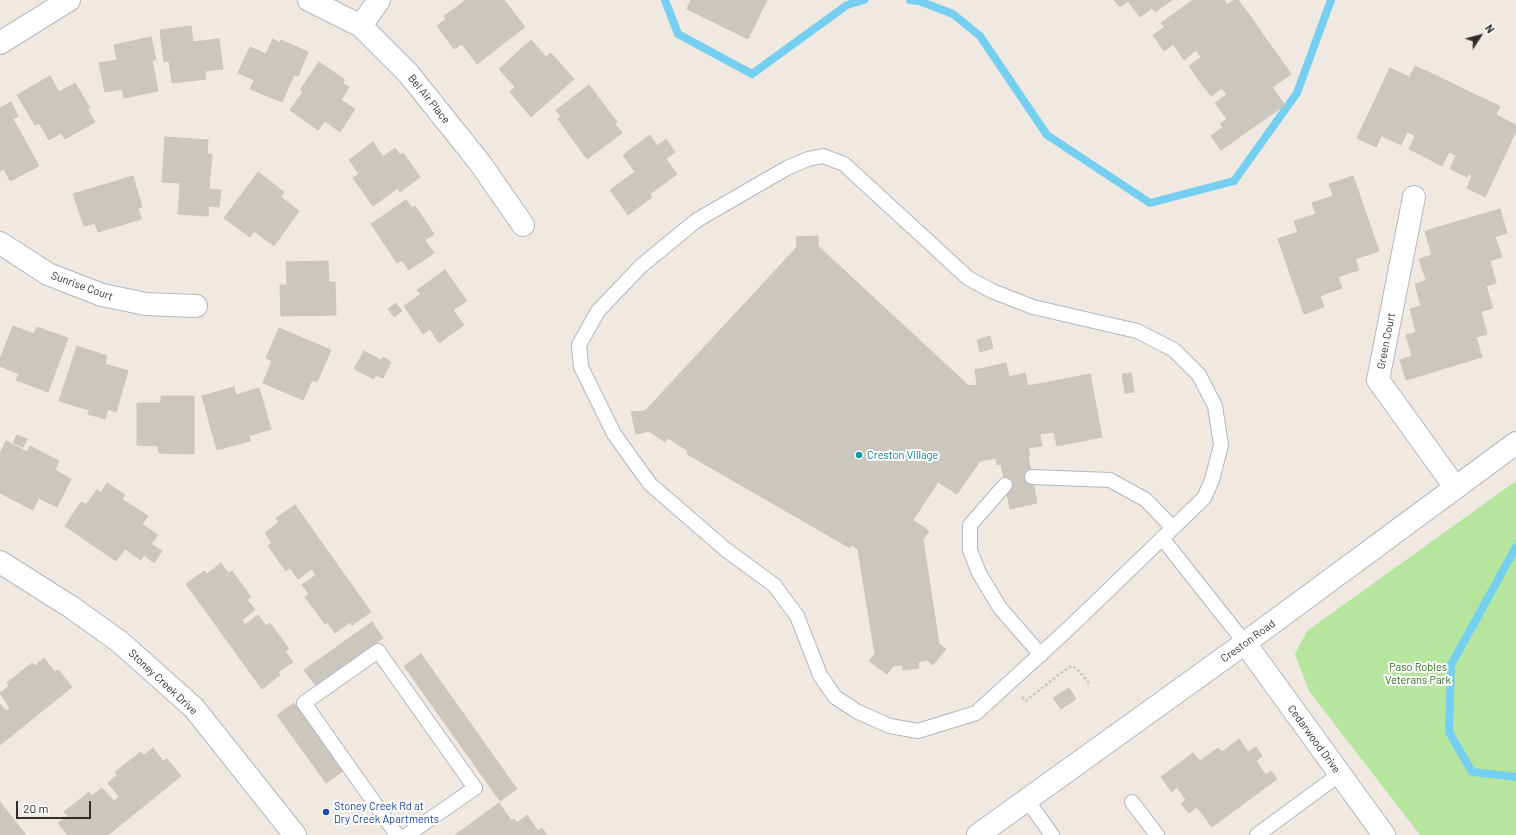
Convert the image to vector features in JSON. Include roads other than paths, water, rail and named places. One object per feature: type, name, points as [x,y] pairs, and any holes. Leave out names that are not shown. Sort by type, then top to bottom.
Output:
[{"type":"street","points":[[0,43],[69,0]]},
{"type":"street","name":"Bel Air Place","points":[[309,0],[361,26],[408,73],[480,163],[524,225]]},
{"type":"street","points":[[361,26],[379,0]]},
{"type":"street","name":"Green Court","points":[[1414,197],[1378,380],[1455,487]]},
{"type":"street","name":"Sunrise Court","points":[[0,243],[48,274],[102,295],[146,304],[196,306]]},
{"type":"street","name":"Creston Road","points":[[978,835],[1245,643],[1516,443]]},
{"type":"street","name":"Stoney Creek Drive","points":[[0,562],[71,607],[120,642],[194,708],[295,835]]},
{"type":"street","name":"Cedarwood Drive","points":[[1245,643],[1384,835]]},
{"type":"lane","points":[[823,156],[844,164],[968,278],[992,291],[1034,307],[1137,331],[1174,350],[1199,375],[1214,406],[1221,446],[1212,480],[1204,498],[1162,538],[1041,655],[976,712],[918,731],[890,726],[858,712],[835,697],[820,675],[797,616],[774,585],[725,549],[650,484],[614,434],[581,367],[579,345],[598,311],[641,266],[697,220],[787,168],[808,159],[823,156]]},
{"type":"lane","points":[[1032,478],[1110,480],[1146,500],[1173,528]]},
{"type":"lane","points":[[1005,486],[970,525],[970,550],[979,573],[1000,608],[1041,655]]},
{"type":"lane","points":[[1162,538],[1245,643]]},
{"type":"lane","points":[[397,835],[304,703],[378,651],[475,788],[407,835]]},
{"type":"lane","points":[[1256,835],[1340,774]]},
{"type":"lane","points":[[1027,800],[1052,835]]},
{"type":"lane","points":[[1132,802],[1157,835]]},
{"type":"waterway","points":[[665,0],[678,34],[752,74],[847,5],[864,0]]},
{"type":"waterway","points":[[910,0],[919,1],[953,14],[980,36],[1047,135],[1150,203],[1234,181],[1297,93],[1331,0]]},
{"type":"waterway","points":[[1516,547],[1451,665],[1449,732],[1472,772],[1516,777]]},
{"type":"place","name":"Creston Village","points":[[859,455]]},
{"type":"place","name":"Stoney Creek Rd at Dry Creek Apartments","points":[[326,812]]},
{"type":"park label","name":"Paso Robles Veterans Park","points":[[1418,673]]}]
